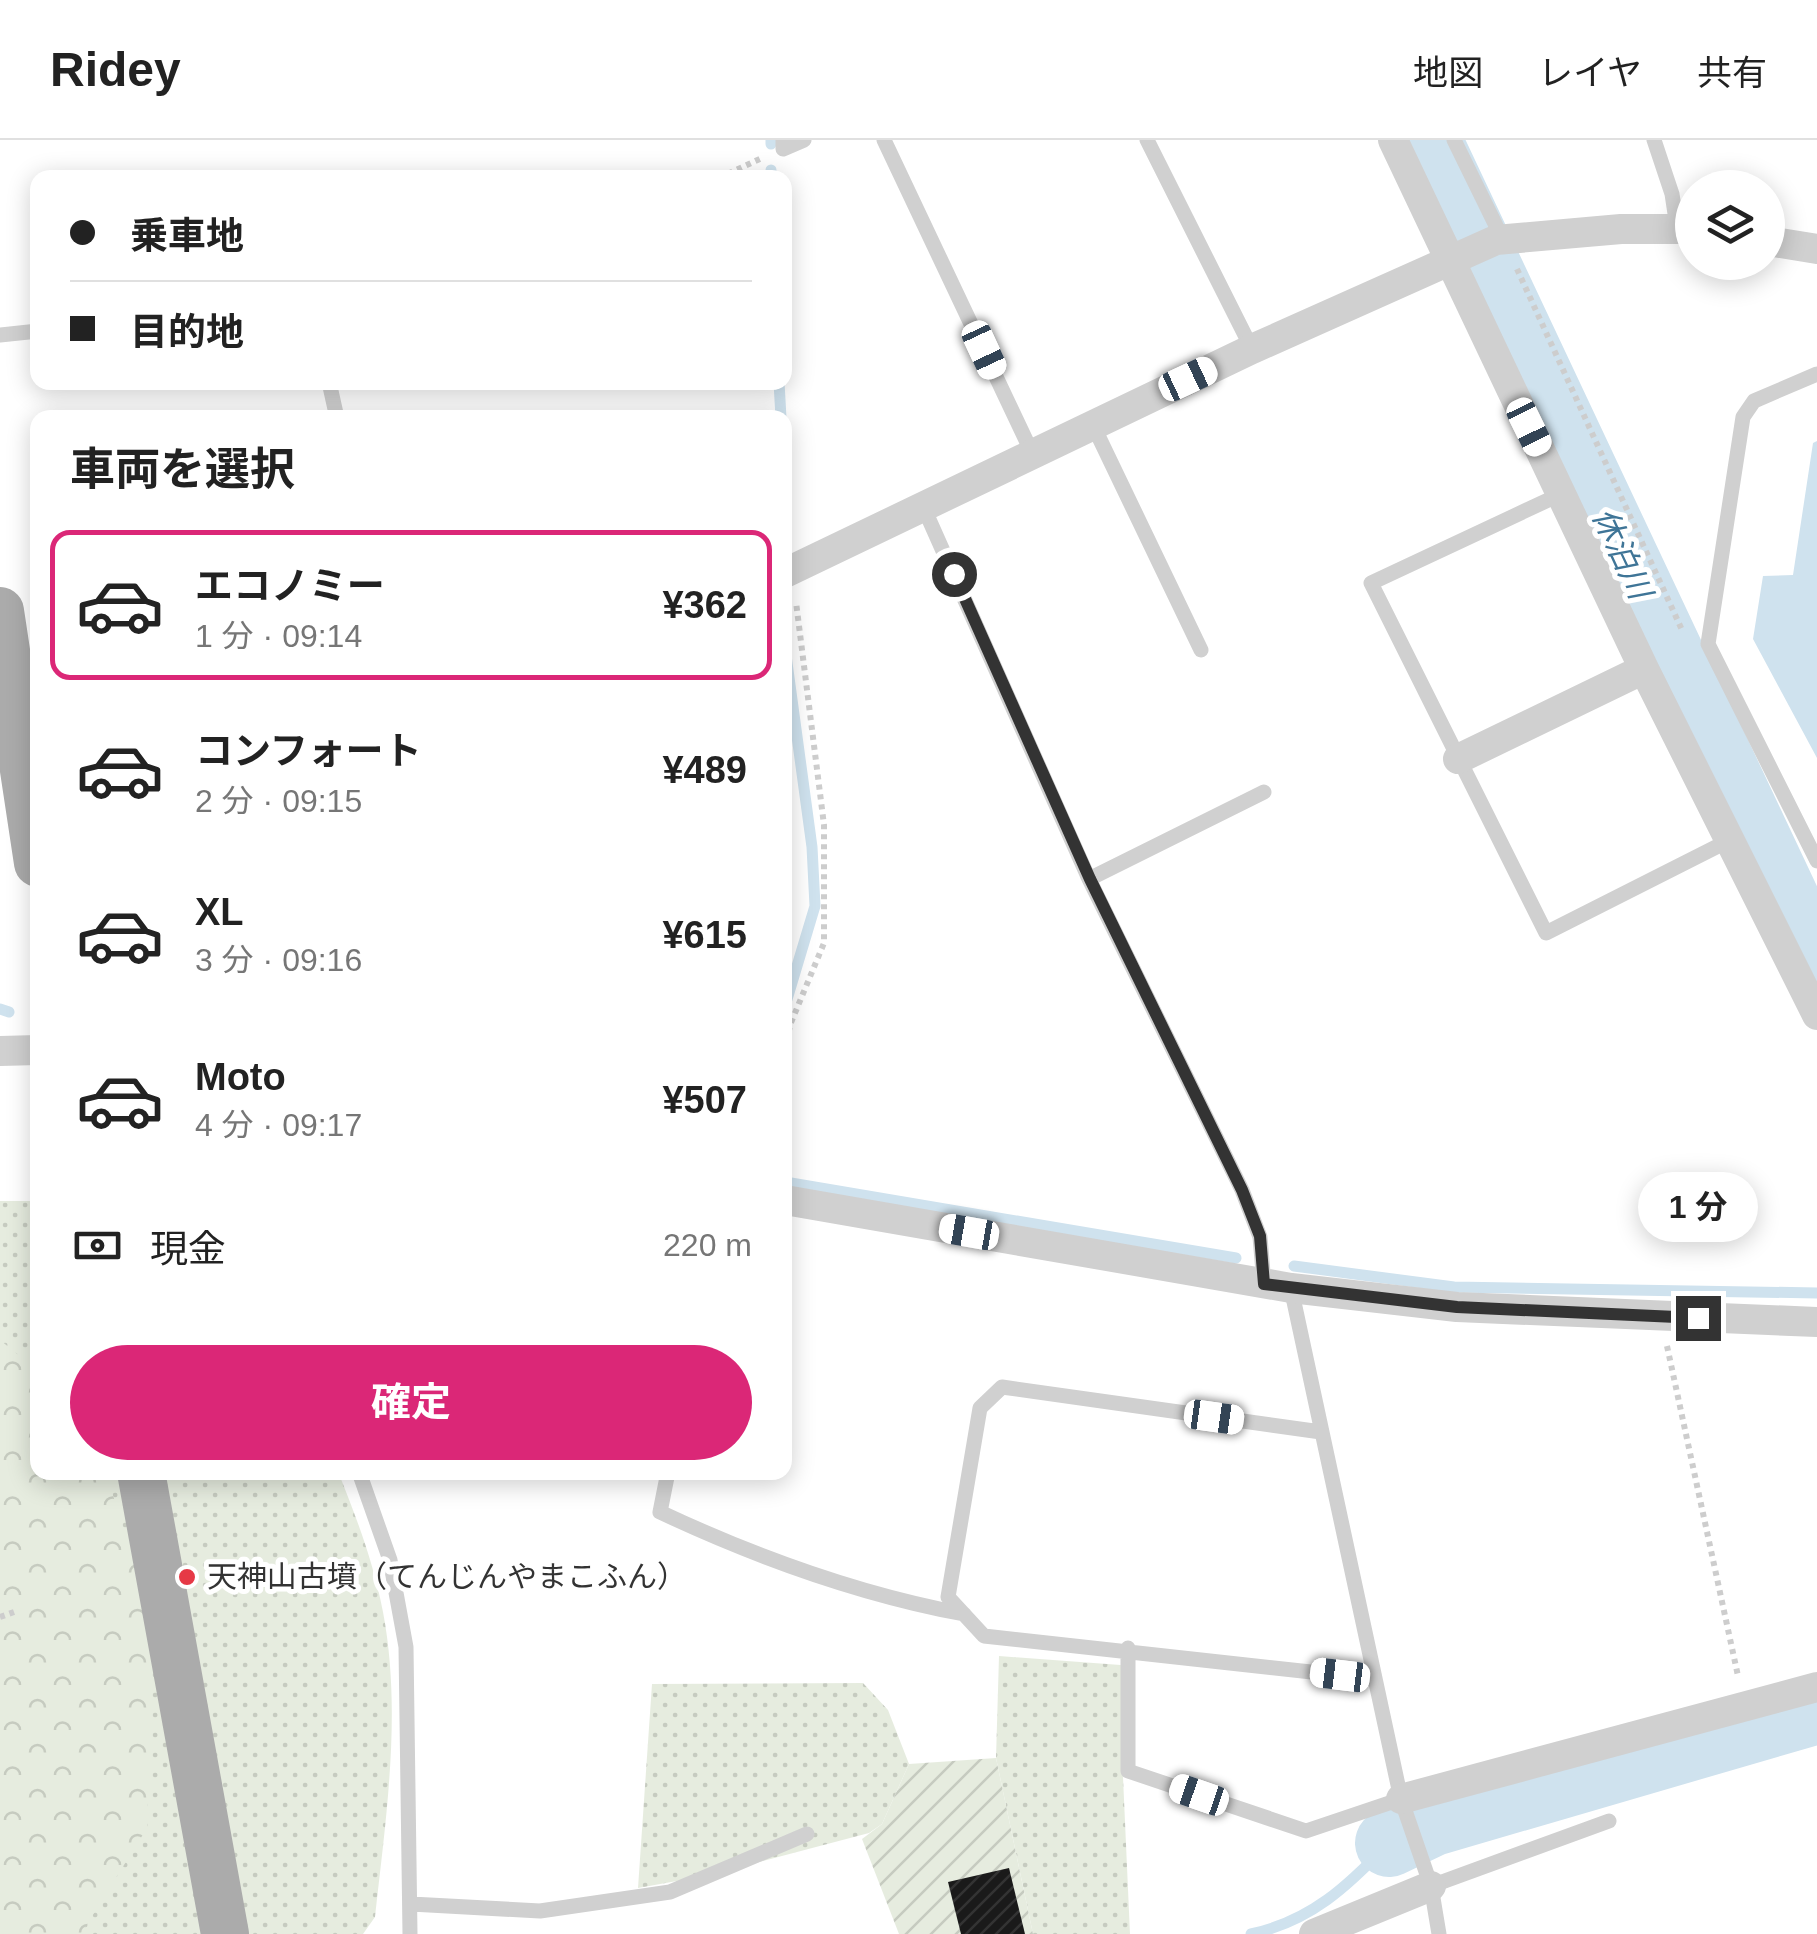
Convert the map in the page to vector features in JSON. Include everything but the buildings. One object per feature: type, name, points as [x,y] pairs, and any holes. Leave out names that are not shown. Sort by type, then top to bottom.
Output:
[{"type":"main road","points":[[0,612],[23,663],[30,756]]},
{"type":"main road","points":[[143,1480],[226,1934]]},
{"type":"street","points":[[1393,140],[1455,258],[1644,669],[1817,1015]]},
{"type":"street","points":[[792,570],[1252,349],[1500,240],[1675,229]]},
{"type":"street","points":[[1785,244],[1817,249]]},
{"type":"street","points":[[1458,759],[1644,669]]},
{"type":"street","points":[[0,1051],[30,1050]]},
{"type":"street","points":[[792,1201],[1278,1286],[1457,1307],[1817,1322]]},
{"type":"street","points":[[1401,1799],[1817,1687]]},
{"type":"street","points":[[1314,1934],[1430,1886]]},
{"type":"lane","points":[[783,144],[804,140]]},
{"type":"lane","points":[[884,140],[1034,456]]},
{"type":"lane","points":[[1146,140],[1252,349]]},
{"type":"lane","points":[[1454,140],[1500,240]]},
{"type":"lane","points":[[1654,140],[1675,202]]},
{"type":"lane","points":[[0,335],[30,332]]},
{"type":"lane","points":[[1817,374],[1754,401],[1742,418],[1708,644],[1817,861]]},
{"type":"lane","points":[[1092,425],[1201,650]]},
{"type":"lane","points":[[1561,494],[1371,584],[1546,933],[1730,840]]},
{"type":"lane","points":[[922,506],[1090,879],[1242,1190],[1260,1236],[1321,1432],[1401,1799],[1430,1886],[1440,1934]]},
{"type":"lane","points":[[1090,879],[1264,792]]},
{"type":"lane","points":[[1321,1432],[1002,1387],[980,1408],[948,1597],[984,1636],[1128,1648],[1375,1679]]},
{"type":"lane","points":[[362,1480],[390,1560],[406,1647],[410,1934]]},
{"type":"lane","points":[[666,1480],[660,1512],[746,1552],[897,1602],[964,1614]]},
{"type":"lane","points":[[1128,1648],[1128,1771],[1306,1831],[1401,1799]]},
{"type":"lane","points":[[1430,1886],[1608,1821]]},
{"type":"lane","points":[[410,1904],[540,1911],[670,1892],[807,1834]]},
{"type":"path","points":[[734,170],[783,144]]},
{"type":"path","points":[[1500,240],[1683,631],[1692,642],[1708,644]]},
{"type":"path","points":[[792,600],[824,825],[824,943],[792,1020]]},
{"type":"path","points":[[1660,1316],[1744,1707]]},
{"type":"path","points":[[0,1617],[14,1612]]},
{"type":"green space","name":"天神山古墳（てんじんやまこふん）","points":[[0,1201],[30,1201],[30,1480],[341,1480],[379,1594],[389,1650],[392,1726],[375,1917],[363,1934],[0,1934]]},
{"type":"green space","points":[[0,1340],[30,1364],[30,1480],[108,1480],[152,1621],[147,1828],[81,1934],[0,1934]]},
{"type":"green space","points":[[999,1656],[1134,1666],[1123,1777],[1130,1934],[1033,1934],[996,1758]]},
{"type":"green space","points":[[863,1683],[888,1710],[909,1764],[882,1824],[869,1833],[710,1875],[638,1888],[652,1684]]},
{"type":"green space","points":[[996,1758],[1033,1934],[899,1934],[862,1839],[882,1824],[909,1764]]},
{"type":"water","points":[[1817,441],[1817,758],[1753,639],[1763,576],[1793,575],[1813,443]]},
{"type":"waterway","name":"休泊川","points":[[1428,140],[1817,966]]},
{"type":"waterway","points":[[779,390],[781,410]]},
{"type":"waterway","points":[[792,700],[812,847],[815,906],[792,983]]},
{"type":"waterway","points":[[0,1009],[9,1012]]},
{"type":"waterway","points":[[792,1183],[1236,1258]]},
{"type":"waterway","points":[[1294,1266],[1454,1287],[1817,1293]]},
{"type":"waterway","points":[[1389,1843],[1433,1822],[1817,1710]]},
{"type":"waterway","points":[[1251,1934],[1292,1920],[1327,1900],[1389,1843]]},
{"type":"place","name":"天神山古墳（てんじんやまこふん）","points":[[187,1577]]},
{"type":"route","points":[[954,574],[1090,879],[1242,1190],[1260,1236],[1264,1284],[1457,1307],[1698,1318]]}]
